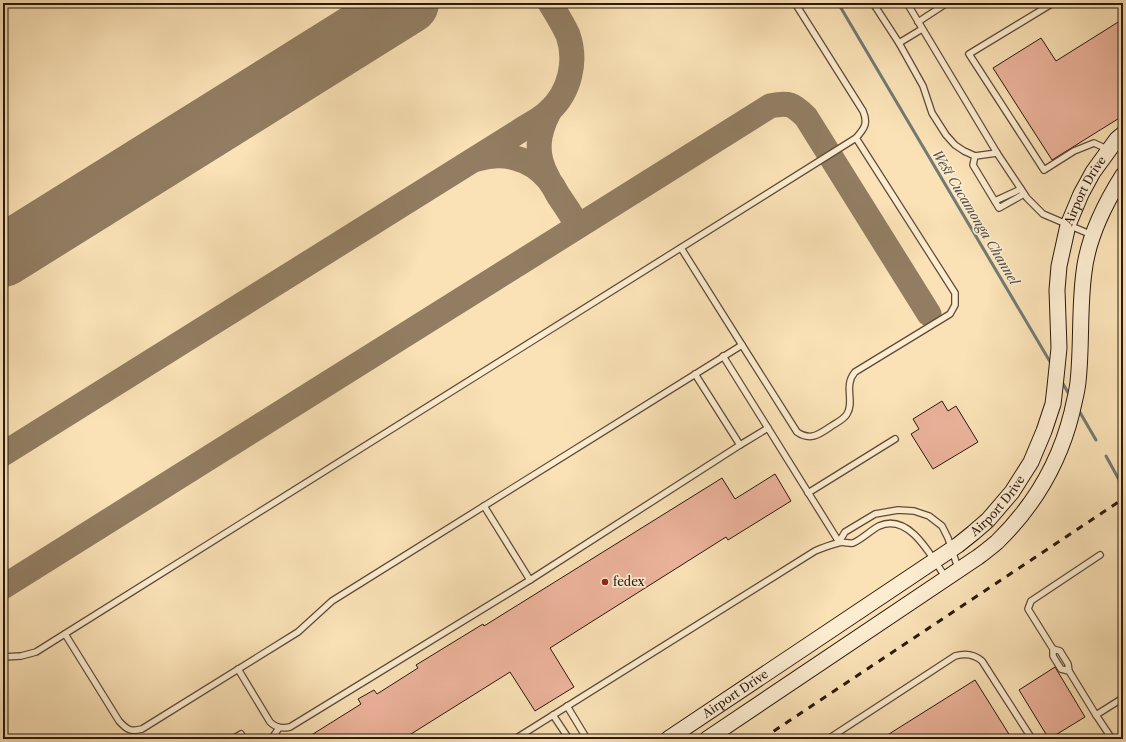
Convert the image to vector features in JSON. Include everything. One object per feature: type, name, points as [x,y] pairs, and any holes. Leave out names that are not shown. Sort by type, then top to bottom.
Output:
[{"type":"main road","name":"Airport Drive","points":[[668,739],[974,534],[1012,492],[1031,462],[1053,404],[1059,348],[1057,290],[1059,266],[1068,225],[1081,194],[1093,172],[1117,139],[1123,134]]},
{"type":"main road","name":"Airport Drive","points":[[707,739],[959,571],[997,542],[1021,515],[1050,472],[1059,454],[1071,414],[1077,392],[1084,272],[1092,235],[1101,212],[1123,175]]},
{"type":"lane","points":[[3,657],[21,656],[36,652],[856,138],[864,128],[866,122],[863,111],[795,3]]},
{"type":"lane","points":[[873,3],[923,86],[932,113],[955,145],[964,152],[975,156],[997,153]]},
{"type":"lane","points":[[907,3],[997,153],[1024,194],[1043,214],[1092,235]]},
{"type":"lane","points":[[918,22],[947,3]]},
{"type":"lane","points":[[1053,3],[969,54],[1044,170],[1074,151],[1094,143],[1109,150]]},
{"type":"lane","points":[[899,44],[922,29]]},
{"type":"lane","points":[[681,248],[797,432],[808,436],[816,435],[843,419],[848,413],[849,383],[855,372],[950,314],[955,305],[955,293],[856,138]]},
{"type":"lane","points":[[975,156],[972,165],[999,208],[1024,194]]},
{"type":"lane","points":[[995,201],[1021,189]]},
{"type":"lane","points":[[65,634],[119,721],[124,727],[130,730],[142,729],[298,632],[332,601],[742,345]]},
{"type":"lane","points":[[723,356],[839,542]]},
{"type":"lane","points":[[695,374],[740,445]]},
{"type":"lane","points":[[238,669],[270,722],[279,728],[284,729],[290,727],[530,580],[768,428]]},
{"type":"lane","points":[[808,493],[895,439]]},
{"type":"lane","points":[[484,506],[530,580]]},
{"type":"lane","points":[[839,542],[845,532],[876,514],[898,510],[914,510],[929,516],[942,526],[948,538],[959,571]]},
{"type":"lane","points":[[515,739],[815,551],[839,542],[853,543],[878,526],[886,523],[898,524],[915,534],[946,579]]},
{"type":"lane","points":[[1100,555],[1030,601],[1028,609],[1053,649],[1060,651],[1068,664],[1069,671],[1112,739]]},
{"type":"lane","points":[[828,739],[955,656],[966,654],[982,661],[1032,739]]},
{"type":"lane","points":[[1096,715],[1123,698]]},
{"type":"lane","points":[[567,706],[587,739]]},
{"type":"lane","points":[[553,715],[569,739]]},
{"type":"lane","points":[[271,739],[279,728]]},
{"type":"lane","points":[[233,739],[241,734],[244,739]]},
{"type":"building","points":[[1123,19],[1123,110],[1118,113],[1121,117],[1052,160],[993,68],[1041,38],[1056,61]]},
{"type":"building","points":[[942,401],[948,411],[956,406],[978,442],[933,469],[911,434],[919,429],[913,419]]},
{"type":"building","name":"fedex","points":[[775,474],[791,501],[728,540],[726,537],[550,648],[574,687],[535,711],[510,672],[403,739],[305,739],[361,704],[358,699],[374,690],[377,694],[418,668],[416,665],[483,624],[484,626],[722,478],[735,499]]},
{"type":"building","points":[[1055,667],[1085,717],[1049,739],[1019,690]]},
{"type":"building","points":[[975,680],[1012,739],[881,739]]},
{"type":"waterway","name":"West Cucamonga Channel","points":[[838,3],[1052,365]]},
{"type":"waterway","name":"West Cucamonga Channel","points":[[1062,382],[1070,396]]},
{"type":"waterway","name":"West Cucamonga Channel","points":[[1078,409],[1096,440]]},
{"type":"waterway","name":"West Cucamonga Channel","points":[[1106,456],[1123,487]]},
{"type":"taxiway","points":[[3,454],[538,120],[556,103],[562,95],[570,76],[572,55],[571,45],[568,35],[550,3]]},
{"type":"taxiway","points":[[3,587],[770,106],[782,104],[790,105],[798,109],[806,117],[929,314]]},
{"type":"taxiway","points":[[548,178],[541,161],[539,145],[542,129],[549,112]]},
{"type":"taxiway","points":[[478,159],[506,156],[525,161],[533,166],[549,181],[578,226]]},
{"type":"runway","points":[[3,256],[408,3]]},
{"type":"railway","points":[[762,739],[1123,499]]},
{"type":"place","name":"fedex","points":[[605,582]]}]
